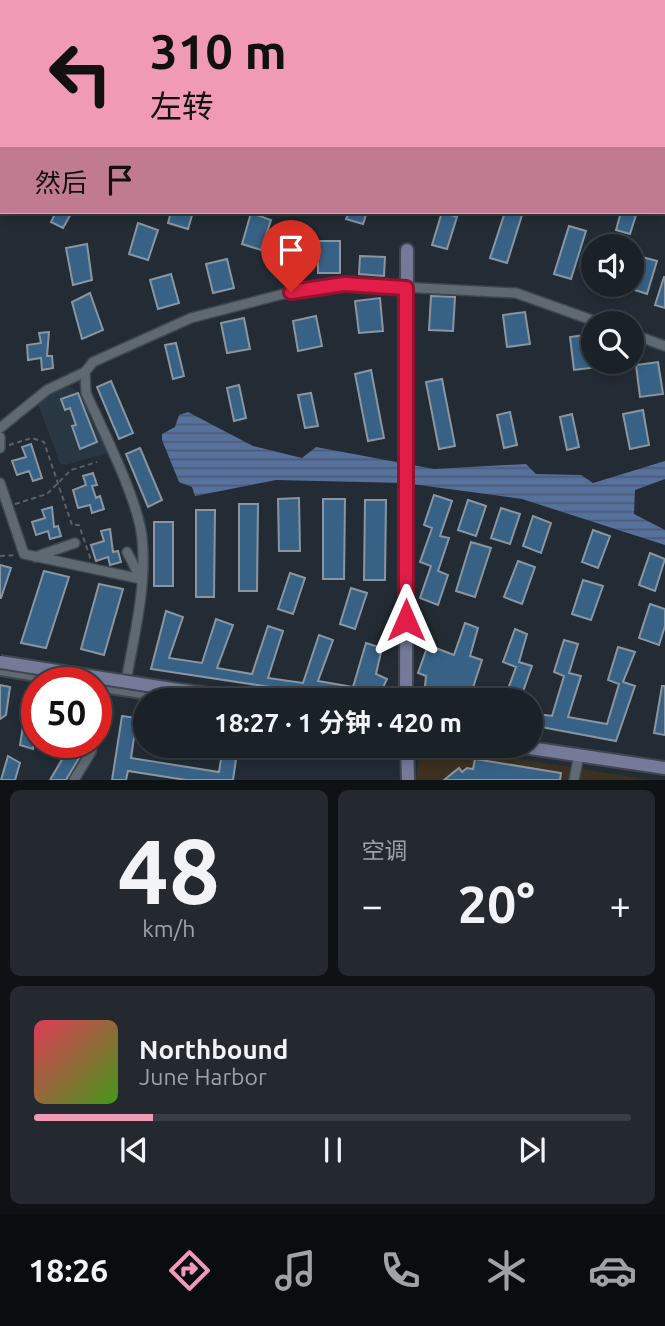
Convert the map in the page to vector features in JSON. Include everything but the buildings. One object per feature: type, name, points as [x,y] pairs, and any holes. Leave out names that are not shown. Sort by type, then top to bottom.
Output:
[{"type":"main road","points":[[405,688],[407,250]]},
{"type":"main road","points":[[0,666],[157,688]]},
{"type":"main road","points":[[543,750],[665,768]]},
{"type":"main road","points":[[406,758],[406,780]]},
{"type":"street","points":[[576,0],[586,0]]},
{"type":"street","points":[[0,428],[47,390],[85,372],[103,356],[156,331],[227,307],[332,285],[516,293],[581,316]]},
{"type":"street","points":[[644,338],[665,346]]},
{"type":"street","points":[[85,372],[86,393],[140,526],[142,579],[127,676]]},
{"type":"street","points":[[0,437],[0,447]]},
{"type":"street","points":[[0,483],[24,554],[142,579]]},
{"type":"street","points":[[34,556],[75,542]]},
{"type":"street","points":[[127,552],[142,579]]},
{"type":"street","points":[[0,656],[69,667]]},
{"type":"street","points":[[0,666],[21,671]]},
{"type":"street","points":[[112,674],[173,688]]},
{"type":"street","points":[[112,689],[133,692]]},
{"type":"street","points":[[574,780],[579,755]]},
{"type":"street","points":[[74,780],[87,758]]},
{"type":"path","points":[[0,447],[39,439],[48,449],[72,525],[79,525],[89,558],[94,563]]},
{"type":"path","points":[[8,506],[47,494],[71,470],[97,463]]},
{"type":"path","points":[[0,556],[24,554]]},
{"type":"shaded area","points":[[70,387],[82,394],[107,453],[65,465],[60,463],[38,404],[61,388]]},
{"type":"shaded area","points":[[419,758],[512,758],[650,780],[416,780]]},
{"type":"water","points":[[188,412],[253,446],[302,458],[316,447],[434,469],[526,464],[536,474],[581,475],[593,483],[665,461],[665,479],[635,490],[634,514],[665,530],[665,545],[522,499],[404,483],[276,480],[195,496],[192,487],[179,482],[162,440],[162,434],[175,427],[179,415]]},
{"type":"route","points":[[291,292],[344,284],[406,288],[406,620]]}]
